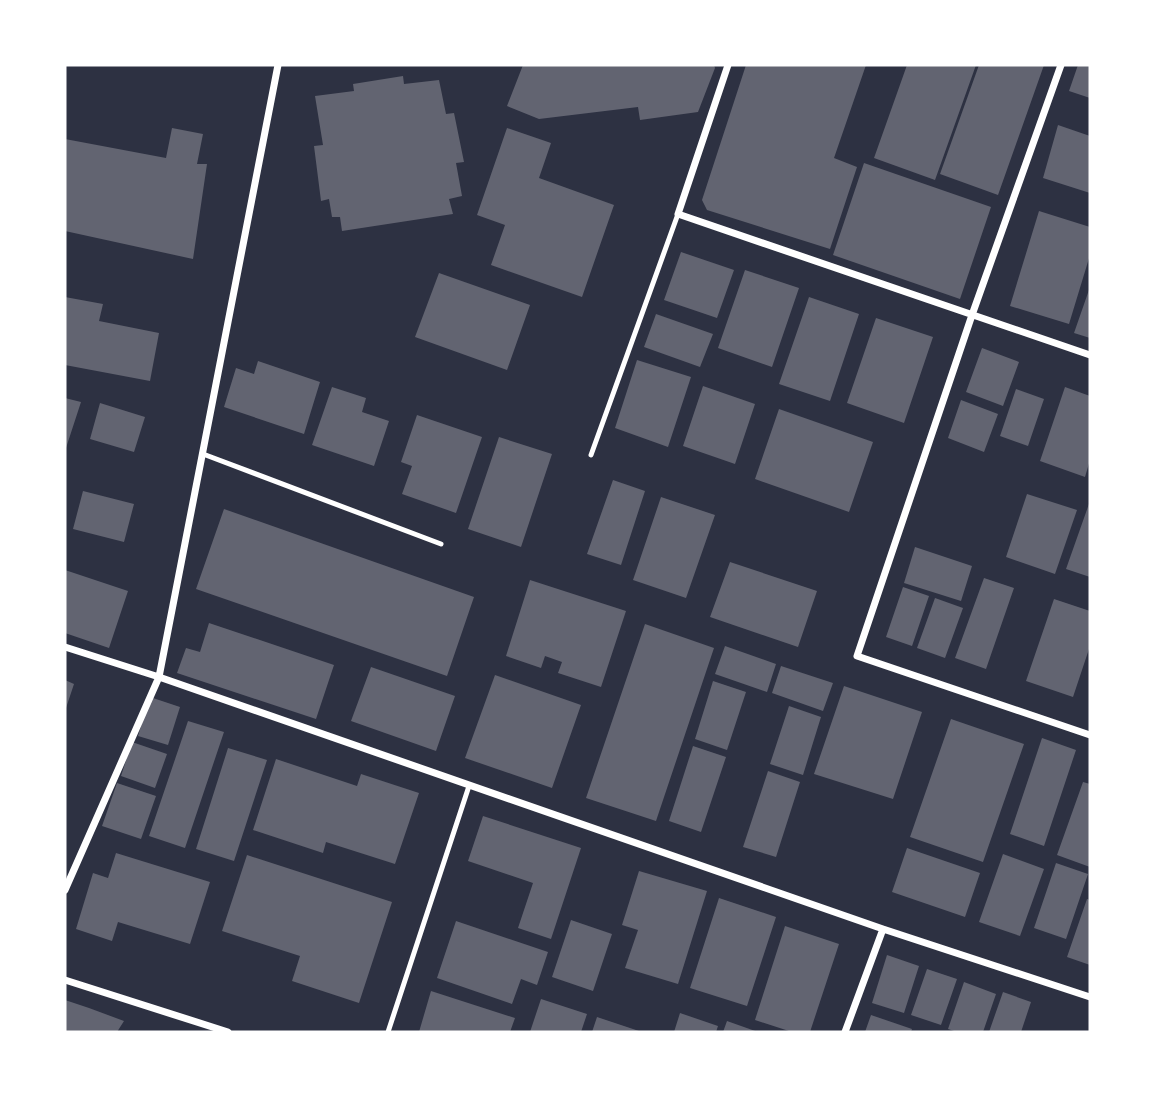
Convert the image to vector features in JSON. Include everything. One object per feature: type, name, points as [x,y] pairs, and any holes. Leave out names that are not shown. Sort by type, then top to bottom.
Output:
[{"type":"street","points":[[65,890],[159,677],[278,65]]},
{"type":"street","points":[[728,65],[678,214],[1090,355]]},
{"type":"street","points":[[1061,65],[972,315],[857,656],[1090,735]]},
{"type":"street","points":[[65,647],[159,677],[883,929],[1090,997]]},
{"type":"street","points":[[845,1032],[883,929]]},
{"type":"street","points":[[65,980],[228,1032]]},
{"type":"lane","points":[[591,455],[678,214]]},
{"type":"lane","points":[[203,454],[440,544]]},
{"type":"lane","points":[[388,1032],[469,786]]},
{"type":"building","points":[[523,65],[714,65],[715,68],[698,112],[640,120],[638,107],[539,119],[507,106]]},
{"type":"building","points":[[746,65],[866,65],[834,158],[857,167],[830,249],[707,210],[702,200]]},
{"type":"building","points":[[907,65],[976,65],[935,180],[874,158]]},
{"type":"building","points":[[979,65],[1044,65],[998,195],[940,174]]},
{"type":"building","points":[[1078,65],[1090,65],[1090,98],[1069,91]]},
{"type":"building","points":[[403,76],[404,84],[439,80],[446,114],[454,113],[464,162],[456,163],[462,196],[449,199],[453,214],[342,231],[340,217],[332,217],[329,199],[321,201],[314,146],[323,145],[315,96],[354,91],[353,84]]},
{"type":"building","points":[[1058,125],[1090,136],[1090,193],[1043,178]]},
{"type":"building","points":[[172,128],[203,134],[197,164],[207,164],[193,259],[65,231],[65,139],[166,158]]},
{"type":"building","points":[[507,128],[551,143],[539,178],[614,205],[582,297],[491,265],[505,225],[477,215]]},
{"type":"building","points":[[864,163],[991,207],[960,299],[833,255]]},
{"type":"building","points":[[1039,211],[1090,227],[1090,255],[1069,324],[1010,306]]},
{"type":"building","points":[[681,252],[734,270],[717,318],[664,300]]},
{"type":"building","points":[[745,270],[799,288],[772,367],[718,348]]},
{"type":"building","points":[[439,273],[530,305],[507,370],[415,337]]},
{"type":"building","points":[[1090,287],[1090,338],[1074,333]]},
{"type":"building","points":[[65,297],[103,304],[99,321],[159,333],[150,381],[65,365]]},
{"type":"building","points":[[809,297],[859,314],[830,401],[779,384]]},
{"type":"building","points":[[656,314],[713,334],[700,367],[644,347]]},
{"type":"building","points":[[876,318],[933,337],[904,423],[847,403]]},
{"type":"building","points":[[982,348],[1019,362],[1003,406],[966,392]]},
{"type":"building","points":[[637,360],[691,377],[668,447],[615,428]]},
{"type":"building","points":[[258,361],[320,382],[304,434],[224,407],[236,368],[254,374]]},
{"type":"building","points":[[703,386],[755,404],[735,464],[683,446]]},
{"type":"building","points":[[332,387],[366,398],[362,412],[389,421],[374,466],[312,445]]},
{"type":"building","points":[[1065,387],[1090,396],[1090,460],[1085,477],[1040,461]]},
{"type":"building","points":[[1016,389],[1044,399],[1028,446],[1000,436]]},
{"type":"building","points":[[65,398],[81,402],[65,451]]},
{"type":"building","points":[[961,400],[998,414],[984,452],[948,438]]},
{"type":"building","points":[[100,403],[145,417],[134,452],[90,439]]},
{"type":"building","points":[[779,409],[873,442],[849,512],[755,479]]},
{"type":"building","points":[[417,415],[482,437],[456,513],[402,494],[412,466],[401,462]]},
{"type":"building","points":[[499,437],[552,454],[521,547],[468,529]]},
{"type":"building","points":[[613,480],[645,491],[621,565],[587,554]]},
{"type":"building","points":[[83,491],[134,504],[124,542],[73,529]]},
{"type":"building","points":[[1027,494],[1077,510],[1055,574],[1006,557]]},
{"type":"building","points":[[661,497],[715,515],[686,598],[633,580]]},
{"type":"building","points":[[1090,501],[1090,577],[1066,569]]},
{"type":"building","points":[[224,509],[474,597],[447,676],[196,589]]},
{"type":"building","points":[[915,547],[972,566],[961,601],[904,583]]},
{"type":"building","points":[[730,562],[817,591],[798,647],[710,617]]},
{"type":"building","points":[[65,570],[128,591],[109,648],[65,633]]},
{"type":"building","points":[[984,578],[1014,588],[986,669],[955,658]]},
{"type":"building","points":[[530,580],[626,611],[601,687],[558,673],[562,662],[545,656],[541,668],[506,656]]},
{"type":"building","points":[[903,587],[929,596],[912,646],[886,637]]},
{"type":"building","points":[[935,598],[963,608],[945,658],[917,648]]},
{"type":"building","points":[[1054,599],[1090,611],[1090,646],[1073,697],[1026,681]]},
{"type":"building","points":[[209,623],[334,665],[316,719],[177,673],[186,648],[200,652]]},
{"type":"building","points":[[645,624],[714,648],[656,821],[586,798]]},
{"type":"building","points":[[725,646],[776,664],[767,692],[715,674]]},
{"type":"building","points":[[781,666],[833,683],[823,711],[772,693]]},
{"type":"building","points":[[371,667],[455,696],[436,751],[351,721]]},
{"type":"building","points":[[495,675],[581,705],[552,788],[465,758]]},
{"type":"building","points":[[65,680],[74,684],[65,711]]},
{"type":"building","points":[[713,681],[746,692],[727,750],[695,739]]},
{"type":"building","points":[[844,686],[922,712],[893,799],[814,774]]},
{"type":"building","points":[[150,697],[180,707],[168,745],[138,736]]},
{"type":"building","points":[[789,706],[821,717],[803,775],[770,764]]},
{"type":"building","points":[[951,719],[1024,744],[983,862],[910,837]]},
{"type":"building","points":[[188,721],[224,732],[185,848],[149,836]]},
{"type":"building","points":[[1042,738],[1076,750],[1044,846],[1010,834]]},
{"type":"building","points":[[132,742],[167,754],[155,788],[121,776]]},
{"type":"building","points":[[693,746],[726,757],[701,832],[669,821]]},
{"type":"building","points":[[228,748],[267,760],[234,861],[196,849]]},
{"type":"building","points":[[276,759],[357,786],[361,774],[419,793],[395,864],[326,842],[323,853],[253,830]]},
{"type":"building","points":[[768,771],[800,782],[776,857],[743,847]]},
{"type":"building","points":[[1083,782],[1090,784],[1090,867],[1057,855]]},
{"type":"building","points":[[117,783],[156,796],[141,839],[102,826]]},
{"type":"building","points":[[483,816],[581,848],[551,939],[518,928],[533,883],[468,861]]},
{"type":"building","points":[[907,848],[980,873],[965,917],[892,892]]},
{"type":"building","points":[[116,853],[210,882],[190,944],[118,922],[112,941],[76,929],[93,873],[108,878]]},
{"type":"building","points":[[1003,854],[1044,869],[1020,936],[979,922]]},
{"type":"building","points":[[247,855],[392,902],[359,1003],[292,981],[300,956],[222,931]]},
{"type":"building","points":[[1056,863],[1088,874],[1066,939],[1034,928]]},
{"type":"building","points":[[639,871],[707,891],[678,984],[625,968],[638,930],[622,925]]},
{"type":"building","points":[[719,898],[776,917],[747,1006],[690,988]]},
{"type":"building","points":[[1087,899],[1090,900],[1090,965],[1067,957]]},
{"type":"building","points":[[571,920],[612,934],[593,991],[552,977]]},
{"type":"building","points":[[456,921],[548,952],[537,985],[521,979],[512,1004],[437,978]]},
{"type":"building","points":[[785,926],[839,944],[810,1032],[792,1032],[755,1020]]},
{"type":"building","points":[[887,955],[919,966],[904,1013],[872,1003]]},
{"type":"building","points":[[927,969],[957,979],[941,1025],[911,1015]]},
{"type":"building","points":[[964,982],[996,994],[983,1032],[957,1032],[948,1029]]},
{"type":"building","points":[[431,991],[515,1018],[510,1032],[419,1032]]},
{"type":"building","points":[[1003,992],[1031,1002],[1021,1032],[989,1032]]},
{"type":"building","points":[[541,999],[587,1014],[581,1032],[530,1032]]},
{"type":"building","points":[[65,1000],[124,1021],[117,1032],[65,1032]]},
{"type":"building","points":[[680,1013],[718,1026],[716,1032],[674,1032]]},
{"type":"building","points":[[871,1015],[912,1029],[911,1032],[865,1032]]},
{"type":"building","points":[[597,1017],[642,1032],[592,1032]]},
{"type":"building","points":[[727,1021],[758,1032],[723,1032]]}]
